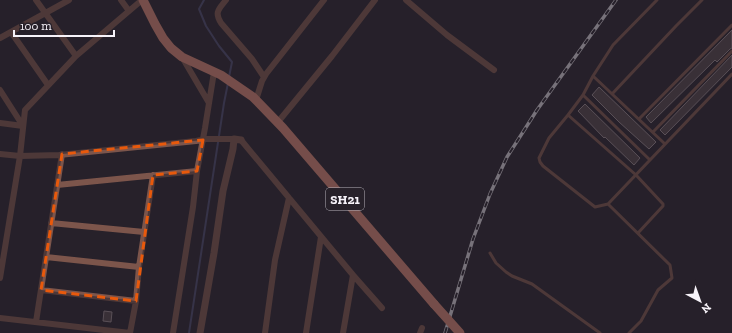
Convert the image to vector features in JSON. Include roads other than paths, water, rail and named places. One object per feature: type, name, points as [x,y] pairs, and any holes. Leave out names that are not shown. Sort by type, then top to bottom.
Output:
[{"type":"main road","name":"SH21","points":[[142,0],[163,38],[171,48],[182,57],[217,74],[254,98],[278,122],[460,333]]},
{"type":"street","points":[[36,0],[76,56]]},
{"type":"street","points":[[0,38],[69,0]]},
{"type":"street","points":[[121,0],[129,11]]},
{"type":"street","points":[[0,278],[20,156],[25,110],[76,56],[142,0]]},
{"type":"street","points":[[226,0],[218,10],[218,18],[264,77]]},
{"type":"street","points":[[254,98],[264,77],[324,0]]},
{"type":"street","points":[[278,122],[375,0]]},
{"type":"street","points":[[406,0],[447,35],[494,70]]},
{"type":"street","points":[[12,32],[48,86]]},
{"type":"street","points":[[182,57],[209,102]]},
{"type":"street","points":[[173,333],[193,207],[197,171],[204,139],[209,102],[217,74]]},
{"type":"street","points":[[0,90],[23,126]]},
{"type":"street","points":[[0,123],[23,126]]},
{"type":"street","points":[[0,154],[20,156],[62,154],[204,139],[237,139],[382,308]]},
{"type":"street","points":[[200,333],[223,191],[233,149],[237,139]]},
{"type":"street","points":[[36,322],[62,154]]},
{"type":"street","points":[[57,185],[197,171]]},
{"type":"street","points":[[0,318],[130,333],[136,301],[139,267],[153,175]]},
{"type":"street","points":[[265,333],[275,260],[289,198]]},
{"type":"street","points":[[51,223],[144,232]]},
{"type":"street","points":[[306,333],[321,237]]},
{"type":"street","points":[[46,257],[139,267]]},
{"type":"street","points":[[343,333],[353,275]]},
{"type":"street","points":[[41,290],[136,301]]},
{"type":"lane","points":[[657,0],[613,45],[593,76],[583,95],[549,138],[539,158],[543,166],[595,208],[608,204],[732,74]]},
{"type":"lane","points":[[612,94],[702,0]]},
{"type":"lane","points":[[639,119],[732,25]]},
{"type":"lane","points":[[653,132],[732,51]]},
{"type":"lane","points":[[593,76],[665,144]]},
{"type":"lane","points":[[583,95],[650,160]]},
{"type":"lane","points":[[568,115],[636,174],[663,204],[663,206],[638,233]]},
{"type":"lane","points":[[608,204],[670,266],[672,278],[658,290],[641,321],[629,333]]},
{"type":"lane","points":[[490,253],[496,263],[506,272],[532,284],[600,333]]},
{"type":"waterway","points":[[204,0],[199,9],[206,26],[232,62],[229,77]]},
{"type":"waterway","points":[[189,333],[228,83]]},
{"type":"railway","points":[[445,333],[473,239],[490,194],[507,157],[537,110],[616,0]]}]
